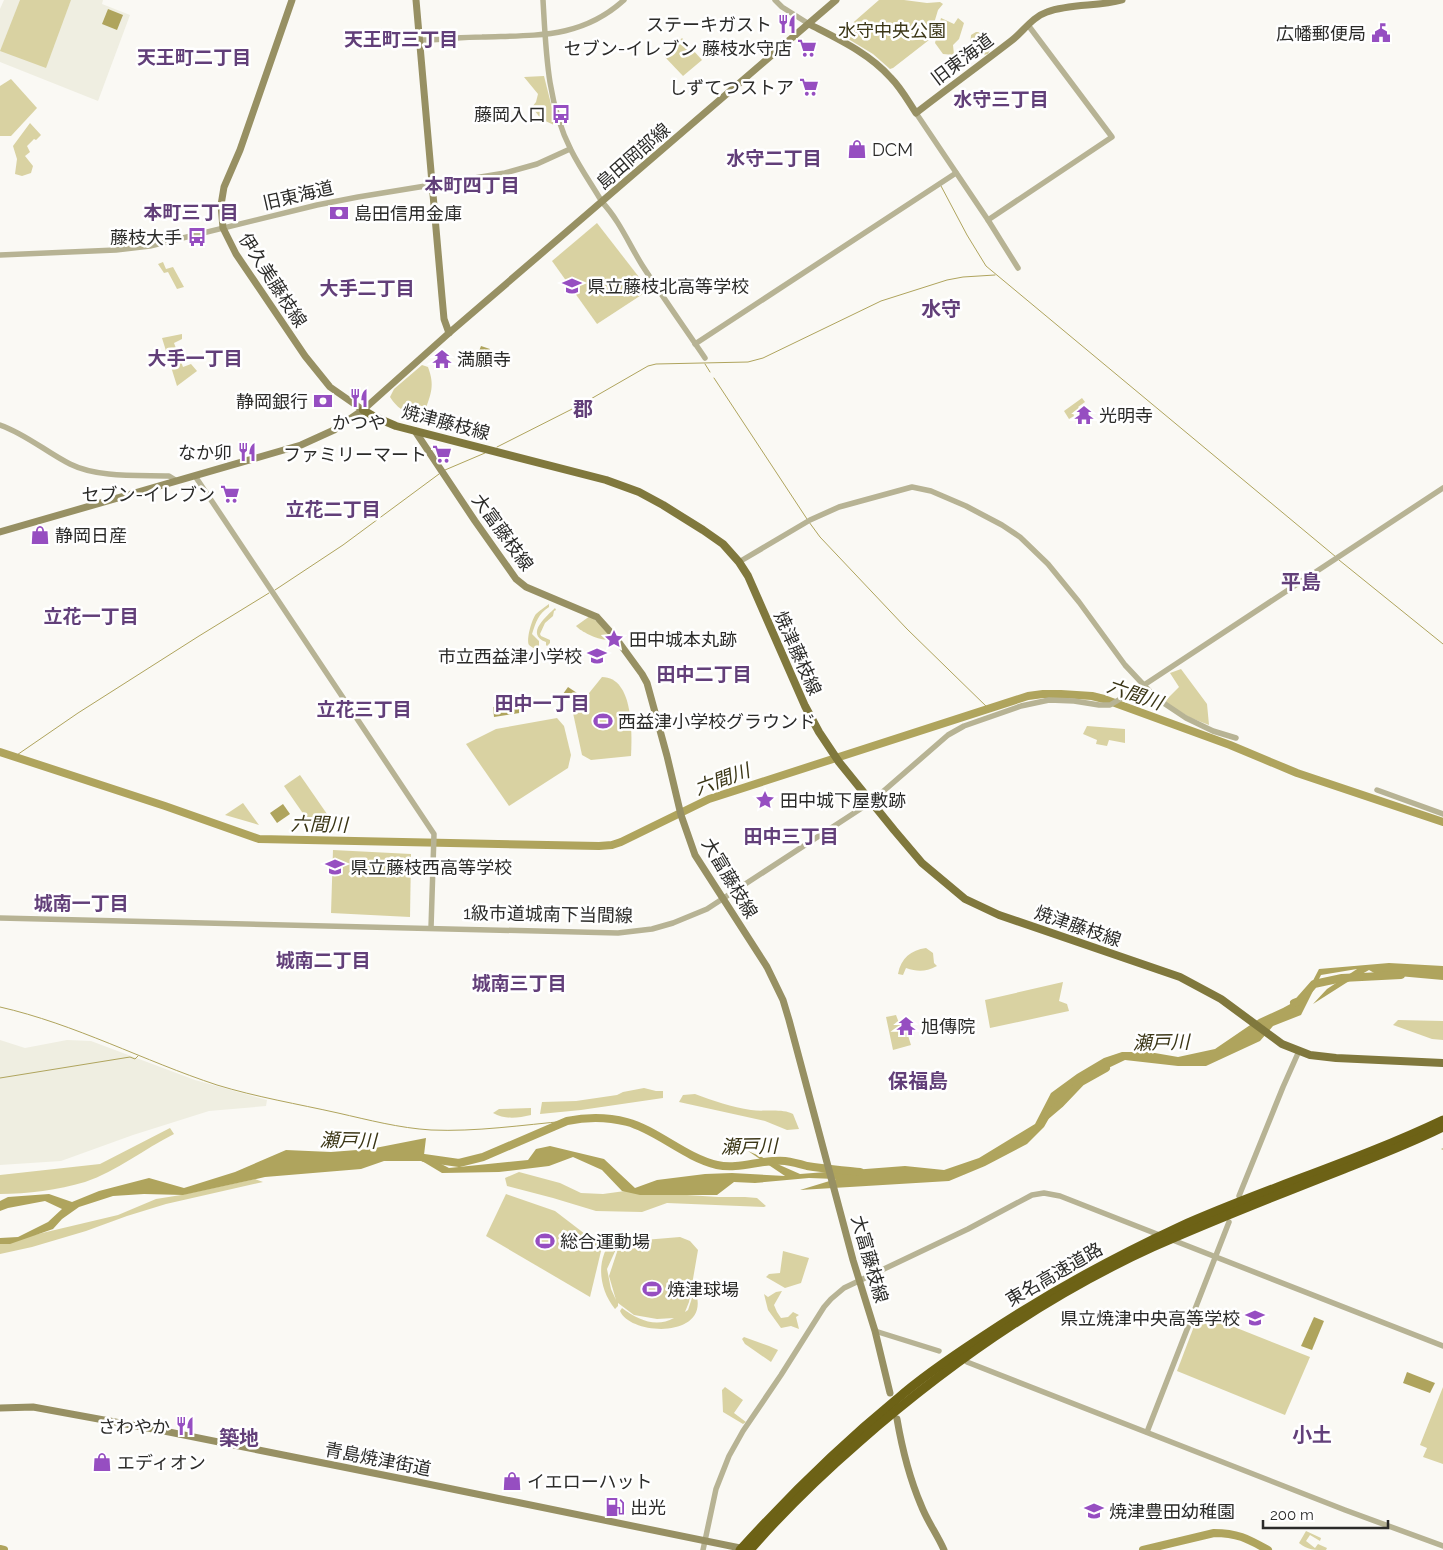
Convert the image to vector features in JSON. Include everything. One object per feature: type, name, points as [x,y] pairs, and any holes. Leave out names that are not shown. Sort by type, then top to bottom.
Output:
[{"type":"highway","name":"東名高速道路","points":[[1392,1146],[1443,1120]]},
{"type":"highway","name":"東名高速道路","points":[[740,1550],[812,1474],[897,1398],[929,1374],[1037,1301],[1090,1271],[1182,1230],[1443,1127]]},
{"type":"highway","name":"東名高速道路","points":[[750,1550],[796,1501],[835,1464],[883,1421],[962,1359],[1014,1324],[1079,1285],[1152,1248],[1182,1230]]},
{"type":"main road","name":"伊久美藤枝線","points":[[292,0],[243,144],[224,187],[221,205],[223,228],[236,254],[318,372],[330,387],[363,410]]},
{"type":"main road","points":[[0,532],[301,445],[334,430],[363,410],[448,333],[442,304],[416,0]]},
{"type":"main road","name":"島田岡部線","points":[[448,333],[836,0]]},
{"type":"main road","name":"旧東海道","points":[[916,113],[1013,39],[1042,14],[1056,10],[1107,4],[1122,0]]},
{"type":"main road","points":[[809,24],[864,54],[888,75],[916,113]]},
{"type":"main road","name":"焼津藤枝線","points":[[363,410],[396,426],[626,487],[663,505],[723,544],[739,562],[748,576],[805,706],[819,732],[839,762],[922,863],[965,899],[999,915],[1161,970],[1203,988],[1221,998],[1277,1041],[1310,1056],[1443,1064]]},
{"type":"main road","name":"大富藤枝線","points":[[415,431],[516,579],[526,587],[597,617],[647,683],[681,812],[695,855],[767,967],[783,1000],[853,1260],[875,1332],[890,1393]]},
{"type":"main road","name":"青島焼津街道","points":[[0,1408],[42,1408],[750,1550]]},
{"type":"main road","points":[[897,1419],[906,1463],[913,1484],[921,1505],[944,1550]]},
{"type":"street","points":[[543,0],[550,88],[570,149],[641,263],[705,358]]},
{"type":"street","points":[[420,40],[545,34],[570,30],[602,17],[624,0]]},
{"type":"street","points":[[775,0],[809,24]]},
{"type":"street","points":[[988,220],[1112,137],[1028,25]]},
{"type":"street","points":[[916,113],[1018,268]]},
{"type":"street","name":"旧東海道","points":[[0,255],[133,249],[150,246],[342,200],[515,171],[537,164],[570,149]]},
{"type":"street","points":[[695,344],[956,173]]},
{"type":"street","points":[[0,425],[27,437],[80,468],[100,473],[169,476],[177,481]]},
{"type":"street","points":[[195,476],[434,836],[431,928]]},
{"type":"street","points":[[739,562],[804,523],[839,507],[912,487],[931,491],[966,506],[1013,532],[1048,564],[1079,602],[1125,665],[1156,698],[1186,718],[1213,731],[1236,738]]},
{"type":"street","name":"1級市道城南下当間線","points":[[0,918],[618,933],[636,932],[673,923],[696,914],[723,899],[871,802],[948,735],[964,726],[1021,706],[1049,700],[1074,701],[1099,706],[1110,705],[1144,685],[1443,488]]},
{"type":"street","points":[[1377,790],[1443,814]]},
{"type":"street","points":[[1240,1196],[1279,1096],[1299,1051]]},
{"type":"street","points":[[704,1550],[720,1478],[736,1443],[782,1375],[824,1307],[837,1293],[860,1280],[1025,1198],[1044,1193],[1060,1196],[1443,1346]]},
{"type":"street","points":[[1147,1432],[1230,1222]]},
{"type":"street","points":[[875,1332],[939,1351]]},
{"type":"street","points":[[967,1362],[1443,1546]]},
{"type":"shaded area","points":[[4,0],[103,0],[102,4],[130,15],[98,101],[0,62],[0,9]]},
{"type":"shaded area","points":[[108,9],[123,15],[117,30],[102,24]]},
{"type":"shaded area","points":[[481,346],[490,349],[485,364],[475,361]]},
{"type":"shaded area","points":[[568,687],[580,695],[575,703],[563,694]]},
{"type":"shaded area","points":[[525,703],[526,712],[494,717],[493,707]]},
{"type":"shaded area","points":[[283,804],[290,814],[277,823],[270,813]]},
{"type":"shaded area","points":[[1389,963],[1443,966],[1443,980],[1376,974],[1369,970],[1313,1004],[1327,989],[1357,969],[1321,975],[1301,1015],[1273,1026],[1260,1041],[1206,1066],[1178,1066],[1125,1060],[1077,1083],[1060,1099],[1044,1127],[1027,1144],[985,1166],[949,1181],[800,1190],[836,1179],[809,1178],[755,1183],[734,1182],[717,1195],[640,1195],[622,1191],[602,1170],[573,1157],[549,1166],[499,1172],[442,1173],[422,1161],[384,1161],[361,1169],[265,1177],[183,1195],[144,1194],[113,1196],[79,1207],[62,1219],[53,1229],[10,1244],[0,1244],[0,1238],[18,1237],[48,1222],[62,1209],[45,1201],[0,1211],[0,1201],[8,1197],[49,1194],[72,1202],[99,1191],[149,1178],[184,1188],[235,1172],[286,1150],[331,1152],[370,1149],[426,1138],[424,1155],[449,1168],[528,1160],[536,1149],[550,1146],[604,1159],[635,1188],[657,1180],[705,1174],[732,1173],[785,1176],[748,1151],[800,1174],[905,1166],[944,1170],[979,1158],[1035,1124],[1051,1093],[1077,1074],[1104,1058],[1122,1052],[1149,1052],[1178,1057],[1215,1049],[1259,1019],[1305,996],[1319,969]]},
{"type":"shaded area","points":[[0,1040],[25,1048],[67,1040],[91,1041],[195,1080],[267,1100],[266,1106],[209,1111],[133,1135],[61,1161],[0,1165]]},
{"type":"shaded area","points":[[1314,1317],[1324,1321],[1312,1350],[1301,1346]]},
{"type":"shaded area","points":[[1407,1372],[1435,1383],[1430,1393],[1403,1383]]},
{"type":"green space","points":[[20,0],[71,0],[46,68],[0,51]]},
{"type":"green space","name":"水守中央公園","points":[[879,0],[940,2],[943,4],[938,10],[929,40],[890,69],[873,54],[840,34]]},
{"type":"green space","points":[[941,18],[954,24],[958,18],[964,23],[959,39],[953,45],[954,55],[943,54],[935,43]]},
{"type":"green space","points":[[976,32],[986,36],[990,50],[988,54],[983,55],[979,52],[983,45],[982,38],[979,35],[976,38],[973,49],[970,50],[971,35]]},
{"type":"green space","points":[[682,38],[702,60],[683,76],[664,56]]},
{"type":"green space","points":[[544,76],[556,124],[554,125],[541,119],[532,107],[536,102],[538,94],[524,77]]},
{"type":"green space","points":[[11,79],[37,108],[11,136],[0,136],[0,86]]},
{"type":"green space","points":[[30,123],[41,135],[27,146],[30,152],[25,156],[33,166],[31,173],[22,176],[15,174],[17,159],[13,146]]},
{"type":"green space","points":[[597,223],[649,290],[597,324],[552,261]]},
{"type":"green space","points":[[163,262],[166,269],[173,267],[184,287],[177,289],[168,272],[164,273],[158,264]]},
{"type":"green space","points":[[182,334],[182,339],[174,343],[183,367],[191,364],[197,371],[177,386],[162,338]]},
{"type":"green space","points":[[422,365],[428,367],[432,385],[425,411],[404,411],[390,397],[394,389]]},
{"type":"green space","points":[[1082,398],[1085,402],[1078,407],[1073,413],[1074,416],[1069,419],[1064,411]]},
{"type":"green space","points":[[549,604],[549,607],[542,612],[538,619],[532,634],[539,641],[539,647],[536,649],[529,645],[528,642],[530,629],[536,614]]},
{"type":"green space","points":[[555,608],[553,616],[545,623],[540,634],[550,640],[547,646],[546,642],[540,639],[537,630],[543,620]]},
{"type":"green space","points":[[590,616],[611,637],[609,639],[606,640],[592,636],[576,626]]},
{"type":"green space","points":[[1181,669],[1207,704],[1209,725],[1191,718],[1164,702],[1179,687],[1170,673]]},
{"type":"green space","name":"西益津小学校グラウンド","points":[[602,677],[612,680],[620,686],[626,696],[631,722],[631,756],[591,760],[582,755],[573,713]]},
{"type":"green space","points":[[557,718],[564,726],[571,755],[568,768],[509,806],[466,744],[496,729]]},
{"type":"green space","points":[[1087,726],[1125,729],[1125,743],[1109,740],[1107,746],[1096,744],[1097,740],[1083,734]]},
{"type":"green space","points":[[300,775],[327,814],[311,825],[284,786]]},
{"type":"green space","points":[[243,803],[259,825],[225,815]]},
{"type":"green space","points":[[333,850],[411,854],[410,917],[331,913]]},
{"type":"green space","points":[[926,948],[933,953],[934,963],[937,966],[921,971],[906,968],[903,975],[898,974],[899,968],[907,956]]},
{"type":"green space","points":[[1063,982],[1059,1001],[1067,1004],[1069,1011],[990,1028],[985,1000]]},
{"type":"green space","points":[[896,1015],[899,1023],[904,1023],[911,1045],[893,1050],[886,1017]]},
{"type":"green space","points":[[1398,1020],[1443,1021],[1443,1040],[1432,1039],[1393,1025]]},
{"type":"green space","points":[[644,1088],[663,1091],[663,1098],[540,1114],[542,1102],[576,1101],[617,1095]]},
{"type":"green space","points":[[695,1094],[744,1109],[789,1112],[793,1114],[799,1129],[787,1130],[765,1121],[679,1102],[683,1095]]},
{"type":"green space","points":[[531,1108],[531,1115],[521,1117],[507,1118],[493,1113],[499,1109]]},
{"type":"green space","points":[[170,1128],[174,1134],[108,1172],[85,1182],[43,1191],[0,1194],[0,1175],[100,1164]]},
{"type":"green space","points":[[519,1172],[560,1183],[581,1193],[603,1194],[625,1191],[745,1197],[757,1198],[766,1206],[667,1203],[642,1212],[596,1211],[507,1186],[505,1178]]},
{"type":"green space","points":[[255,1179],[263,1182],[166,1204],[86,1231],[32,1247],[0,1254],[0,1243],[118,1215],[156,1199]]},
{"type":"green space","name":"総合運動場","points":[[506,1194],[555,1211],[602,1247],[590,1297],[486,1236]]},
{"type":"green space","name":"焼津球場","points":[[632,1235],[635,1238],[632,1241],[680,1237],[690,1241],[698,1250],[689,1302],[685,1312],[688,1310],[692,1298],[697,1297],[697,1311],[690,1320],[679,1326],[666,1329],[651,1328],[638,1325],[627,1319],[620,1311],[622,1308],[634,1316],[654,1322],[667,1321],[674,1318],[657,1319],[634,1315],[618,1303],[615,1309],[605,1292],[601,1273],[604,1254],[615,1237]],"holes":[[[619,1246],[609,1276],[616,1300],[611,1289],[607,1269]]]},
{"type":"green space","points":[[783,1251],[809,1258],[801,1283],[785,1288],[766,1277],[769,1274],[780,1273]]},
{"type":"green space","points":[[782,1291],[774,1305],[777,1312],[781,1318],[788,1317],[793,1312],[799,1315],[796,1317],[799,1329],[791,1326],[781,1328],[768,1310],[764,1294],[768,1297]]},
{"type":"green space","points":[[1199,1313],[1310,1357],[1285,1415],[1177,1371]]},
{"type":"green space","points":[[744,1337],[778,1350],[771,1362],[745,1344],[742,1339]]},
{"type":"green space","points":[[725,1387],[743,1400],[734,1413],[746,1422],[743,1424],[723,1412],[722,1390]]},
{"type":"green space","points":[[1443,1387],[1443,1464],[1423,1457],[1427,1448],[1420,1445]]},
{"type":"green space","points":[[1306,1531],[1321,1538],[1320,1541],[1310,1535],[1306,1541],[1315,1548],[1318,1544],[1327,1548],[1326,1550],[1315,1550],[1299,1543]]},
{"type":"waterway","points":[[941,186],[986,266],[1336,557]]},
{"type":"waterway","points":[[497,447],[582,404],[648,366],[656,364],[748,362],[763,358],[881,301],[947,280],[995,275]]},
{"type":"waterway","points":[[705,364],[710,372]]},
{"type":"waterway","points":[[714,378],[807,519]]},
{"type":"waterway","points":[[445,470],[485,453]]},
{"type":"waterway","points":[[275,590],[343,545],[439,474]]},
{"type":"waterway","points":[[809,522],[820,537],[907,629],[989,709]]},
{"type":"waterway","points":[[1339,560],[1443,644]]},
{"type":"waterway","points":[[14,757],[78,713],[269,593]]},
{"type":"waterway","name":"六間川","points":[[0,752],[259,839],[599,846],[621,842],[709,799],[1028,696],[1061,694],[1092,696],[1104,699],[1230,745],[1297,773],[1443,822]]},
{"type":"waterway","name":"瀬戸川","points":[[1294,1003],[1299,1001],[1314,984],[1342,978],[1401,975]]},
{"type":"waterway","points":[[0,1007],[55,1023],[217,1085],[262,1097],[384,1123],[419,1129],[465,1130],[567,1121]]},
{"type":"waterway","points":[[0,1078],[130,1057],[135,1059],[138,1056]]},
{"type":"waterway","name":"瀬戸川","points":[[1047,1115],[1081,1082],[1106,1068]]},
{"type":"waterway","name":"瀬戸川","points":[[424,1158],[459,1163],[483,1157],[567,1121],[597,1118],[620,1120],[638,1126],[693,1156],[717,1165],[734,1166],[768,1161],[785,1161],[814,1167],[860,1172]]},
{"type":"waterway","points":[[1143,1550],[1214,1533],[1242,1537],[1268,1550]]},
{"type":"waterway","points":[[0,1549],[4,1550]]},
{"type":"place","name":"ステーキガスト","points":[[787,24]]},
{"type":"place","name":"広幡郵便局","points":[[1381,33]]},
{"type":"place","name":"セブン-イレブン 藤枝水守店","points":[[807,48]]},
{"type":"place","name":"しずてつストア","points":[[809,87]]},
{"type":"place","name":"藤岡入口","points":[[561,114]]},
{"type":"place","name":"DCM","points":[[857,149]]},
{"type":"place","name":"島田信用金庫","points":[[339,213]]},
{"type":"place","name":"藤枝大手","points":[[197,237]]},
{"type":"place","name":"県立藤枝北高等学校","points":[[572,286]]},
{"type":"place","name":"満願寺","points":[[442,359]]},
{"type":"place","name":"かつや","points":[[359,398]]},
{"type":"place","name":"静岡銀行","points":[[323,401]]},
{"type":"place","name":"光明寺","points":[[1084,415]]},
{"type":"place","name":"なか卯","points":[[247,452]]},
{"type":"place","name":"ファミリーマート","points":[[442,454]]},
{"type":"place","name":"セブン-イレブン","points":[[230,494]]},
{"type":"place","name":"静岡日産","points":[[40,535]]},
{"type":"place","name":"田中城本丸跡","points":[[614,639]]},
{"type":"place","name":"市立西益津小学校","points":[[597,656]]},
{"type":"place","name":"西益津小学校グラウンド","points":[[603,721]]},
{"type":"place","name":"田中城下屋敷跡","points":[[765,800]]},
{"type":"place","name":"県立藤枝西高等学校","points":[[335,867]]},
{"type":"place","name":"旭傳院","points":[[906,1026]]},
{"type":"place","name":"総合運動場","points":[[545,1241]]},
{"type":"place","name":"焼津球場","points":[[652,1289]]},
{"type":"place","name":"県立焼津中央高等学校","points":[[1255,1318]]},
{"type":"place","name":"さわやか","points":[[185,1426]]},
{"type":"place","name":"エディオン","points":[[102,1462]]},
{"type":"place","name":"イエローハット","points":[[512,1481]]},
{"type":"place","name":"出光","points":[[615,1507]]},
{"type":"place","name":"焼津豊田幼稚園","points":[[1094,1511]]},
{"type":"district","name":"天王町三丁目","points":[[401,39]]},
{"type":"district","name":"天王町二丁目","points":[[194,57]]},
{"type":"district","name":"水守三丁目","points":[[1001,99]]},
{"type":"district","name":"水守二丁目","points":[[774,158]]},
{"type":"district","name":"本町四丁目","points":[[472,185]]},
{"type":"district","name":"本町三丁目","points":[[191,212]]},
{"type":"district","name":"大手二丁目","points":[[367,288]]},
{"type":"district","name":"水守","points":[[941,309]]},
{"type":"district","name":"大手一丁目","points":[[195,358]]},
{"type":"district","name":"郡","points":[[583,409]]},
{"type":"district","name":"立花二丁目","points":[[333,509]]},
{"type":"district","name":"平島","points":[[1301,582]]},
{"type":"district","name":"立花一丁目","points":[[91,616]]},
{"type":"district","name":"田中二丁目","points":[[704,674]]},
{"type":"district","name":"田中一丁目","points":[[542,703]]},
{"type":"district","name":"立花三丁目","points":[[364,709]]},
{"type":"district","name":"田中三丁目","points":[[791,836]]},
{"type":"district","name":"城南一丁目","points":[[81,903]]},
{"type":"district","name":"城南二丁目","points":[[323,960]]},
{"type":"district","name":"城南三丁目","points":[[519,983]]},
{"type":"district","name":"保福島","points":[[918,1081]]},
{"type":"district","name":"小土","points":[[1312,1435]]},
{"type":"district","name":"築地","points":[[239,1438]]}]
